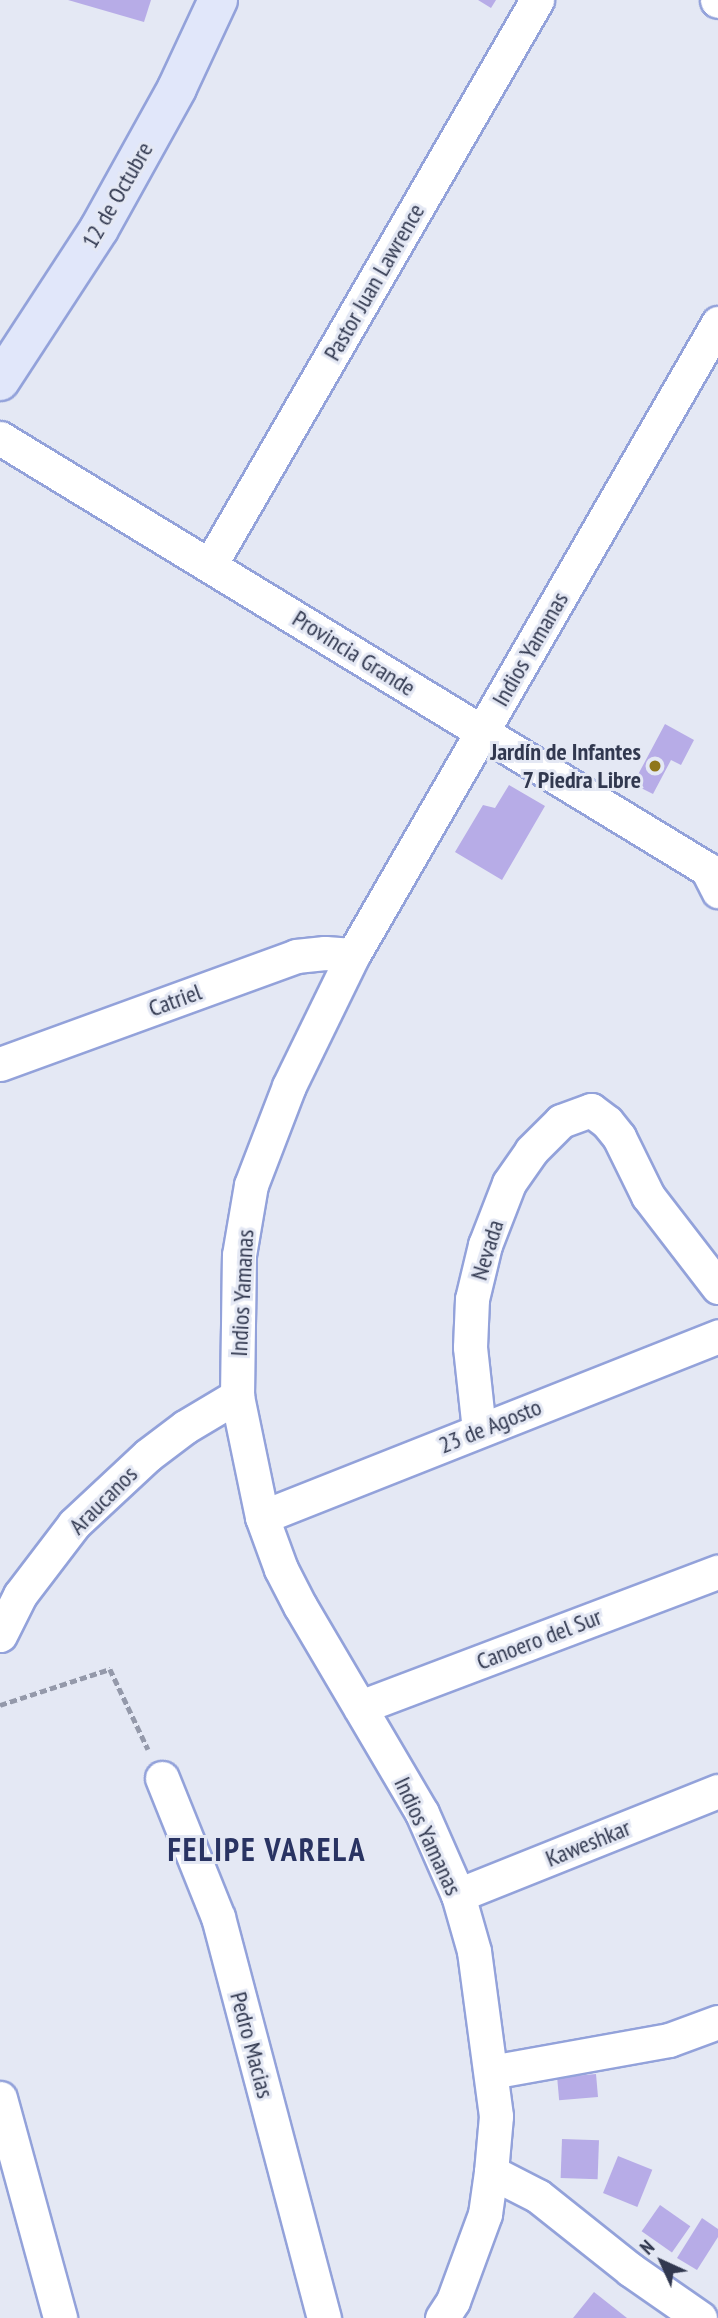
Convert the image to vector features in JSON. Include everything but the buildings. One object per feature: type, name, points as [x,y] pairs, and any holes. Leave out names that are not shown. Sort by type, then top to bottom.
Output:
[{"type":"main road","name":"12 de Octubre","points":[[0,381],[99,229],[177,88],[218,0]]},
{"type":"street","name":"Pastor Juan Lawrence","points":[[210,565],[537,0]]},
{"type":"street","name":"Indios Yamanas","points":[[442,2318],[453,2301],[485,2214],[496,2116],[474,1951],[458,1895],[422,1813],[300,1606],[281,1569],[262,1517],[237,1395],[239,1255],[251,1185],[289,1086],[353,955],[718,323]]},
{"type":"street","name":"Provincia Grande","points":[[0,438],[715,876]]},
{"type":"street","name":"Catriel","points":[[0,1065],[296,956],[325,953],[353,955]]},
{"type":"street","name":"Nevada","points":[[479,1430],[470,1347],[472,1299],[485,1245],[509,1183],[531,1151],[561,1121],[591,1110],[607,1122],[619,1137],[648,1196],[718,1287]]},
{"type":"street","name":"23 de Agosto","points":[[262,1517],[718,1336]]},
{"type":"street","name":"Araucanos","points":[[0,1635],[20,1595],[74,1524],[148,1455],[237,1395]]},
{"type":"street","name":"Canoero del Sur","points":[[360,1707],[718,1572]]},
{"type":"street","name":"Pedro Macias","points":[[162,1778],[218,1917],[324,2318]]},
{"type":"street","name":"Kaweshkar","points":[[458,1895],[718,1791]]},
{"type":"street","points":[[491,2071],[669,2040],[718,2022]]},
{"type":"street","points":[[0,2098],[60,2318]]},
{"type":"street","points":[[491,2172],[538,2196],[631,2270],[700,2318]]},
{"type":"path","points":[[0,1706],[110,1669],[162,1778]]},
{"type":"place","name":"Jardín de Infantes 7 Piedra Libre","points":[[655,766]]},
{"type":"district","name":"FELIPE VARELA","points":[[267,1849]]}]
